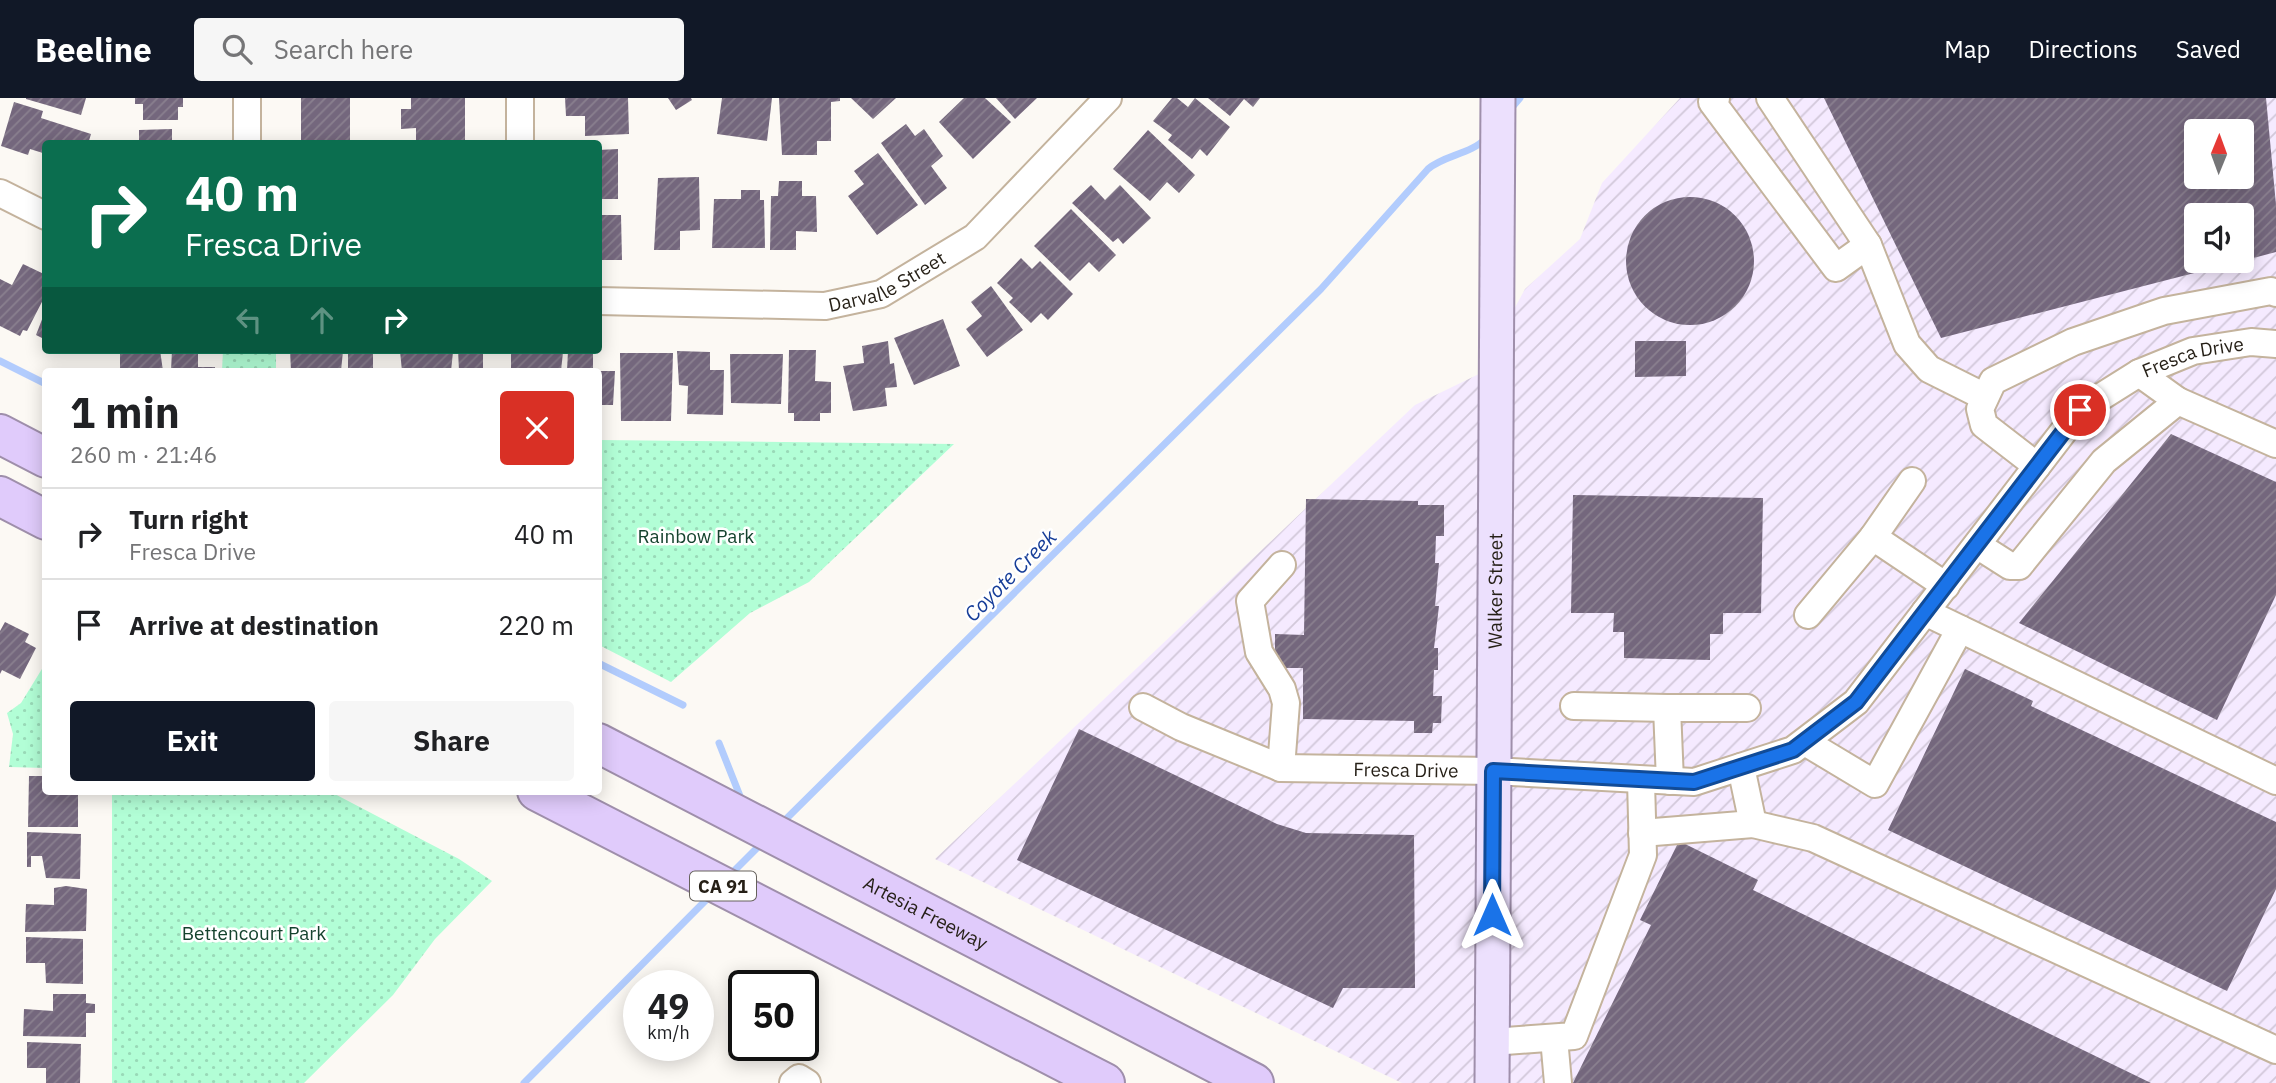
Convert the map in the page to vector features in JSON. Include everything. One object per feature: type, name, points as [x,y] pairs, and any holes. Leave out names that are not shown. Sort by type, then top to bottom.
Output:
[{"type":"highway","points":[[0,496],[42,518]]},
{"type":"highway","points":[[0,517],[42,538]]},
{"type":"highway","name":"Artesia Freeway","points":[[608,748],[1254,1083]]},
{"type":"highway","name":"CA 91","points":[[550,797],[1105,1083]]},
{"type":"main road","name":"Walker Street","points":[[1492,1083],[1498,98]]},
{"type":"street","points":[[247,98],[247,140]]},
{"type":"street","points":[[520,98],[520,140]]},
{"type":"street","name":"Darvalle Street","points":[[602,301],[825,306],[881,294],[975,237],[1108,98]]},
{"type":"street","points":[[1716,98],[1712,102],[1836,268],[1868,245]]},
{"type":"street","points":[[1770,98],[1868,245],[1907,344],[1929,369],[1986,397]]},
{"type":"street","points":[[0,193],[42,214]]},
{"type":"street","points":[[2037,466],[1984,425],[1980,409],[1993,380],[2073,342],[2164,311],[2271,291],[2276,293]]},
{"type":"street","name":"Fresca Drive","points":[[1281,768],[1493,771],[1694,782],[1793,750],[1856,702],[2080,410],[2139,373],[2193,351],[2251,342],[2276,344]]},
{"type":"street","points":[[2139,373],[2179,401],[2276,444]]},
{"type":"street","points":[[1977,545],[2010,566],[2019,566],[2104,461],[2179,401]]},
{"type":"street","points":[[1808,615],[1873,537],[1912,481]]},
{"type":"street","points":[[1873,537],[1946,586]]},
{"type":"street","points":[[1143,707],[1181,727],[1281,768],[1286,703],[1282,689],[1259,652],[1250,601],[1282,565]]},
{"type":"street","points":[[1925,612],[2276,781]]},
{"type":"street","points":[[1805,742],[1875,784],[1960,629]]},
{"type":"street","points":[[1574,706],[1747,708]]},
{"type":"street","points":[[1667,708],[1670,781]]},
{"type":"street","points":[[1741,766],[1753,824]]},
{"type":"street","points":[[1492,1042],[1574,1036],[1643,855],[1641,781]]},
{"type":"street","points":[[1642,834],[1753,824],[1813,838],[2276,1050]]},
{"type":"street","points":[[1554,1038],[1558,1083]]},
{"type":"street","points":[[793,1083],[799,1078],[807,1083]]},
{"type":"shaded area","points":[[1680,98],[2276,98],[2276,1083],[1402,1083],[935,859],[1415,405],[1479,374],[1525,289],[1580,239],[1602,183]]},
{"type":"green space","points":[[223,354],[276,354],[276,368],[222,368]]},
{"type":"green space","name":"Rainbow Park","points":[[602,440],[954,444],[809,582],[750,613],[671,682],[602,647]]},
{"type":"green space","points":[[42,669],[42,768],[9,767],[13,734],[7,713],[21,703]]},
{"type":"green space","name":"Bettencourt Park","points":[[112,795],[337,795],[459,859],[492,881],[435,939],[393,995],[304,1083],[112,1083]]},
{"type":"building","points":[[26,98],[86,98],[81,115],[26,99]]},
{"type":"building","points":[[135,98],[183,98],[183,107],[178,107],[178,120],[143,120],[143,104],[135,104]]},
{"type":"building","points":[[301,98],[350,98],[350,140],[301,140]]},
{"type":"building","points":[[411,98],[465,98],[465,140],[416,140],[416,128],[401,129],[401,109],[411,109]]},
{"type":"building","points":[[565,98],[628,98],[629,134],[585,136],[585,116],[566,116]]},
{"type":"building","points":[[668,98],[691,98],[692,100],[676,110]]},
{"type":"building","points":[[722,98],[772,98],[767,141],[717,134]]},
{"type":"building","points":[[779,98],[840,98],[840,101],[831,102],[831,141],[817,141],[817,155],[782,155]]},
{"type":"building","points":[[851,98],[896,98],[873,119]]},
{"type":"building","points":[[964,98],[985,98],[1011,122],[973,159],[939,122]]},
{"type":"building","points":[[996,98],[1037,98],[1015,119]]},
{"type":"building","points":[[1172,98],[1177,98],[1188,107],[1195,98],[1230,127],[1207,156],[1200,149],[1192,159],[1168,140],[1172,135],[1153,121]]},
{"type":"building","points":[[1208,98],[1260,98],[1253,107],[1244,99],[1230,116]]},
{"type":"building","points":[[1824,98],[2266,98],[2276,205],[2276,252],[2254,258],[2254,203],[2184,203],[2184,273],[2194,273],[1941,338]]},
{"type":"building","points":[[14,102],[43,111],[41,118],[91,134],[89,140],[42,140],[42,153],[30,149],[28,155],[1,146]]},
{"type":"building","points":[[906,124],[915,136],[924,129],[943,156],[931,166],[947,188],[925,205],[881,143]]},
{"type":"building","points":[[172,129],[172,140],[139,140],[139,130]]},
{"type":"building","points":[[1148,130],[1195,175],[1179,193],[1167,182],[1150,201],[1113,169]]},
{"type":"building","points":[[618,149],[618,199],[602,199],[602,150]]},
{"type":"building","points":[[878,153],[918,205],[877,235],[848,196],[864,184],[854,171]]},
{"type":"building","points":[[699,177],[700,230],[680,231],[680,250],[654,250],[658,178]]},
{"type":"building","points":[[779,181],[802,181],[802,196],[816,196],[817,232],[796,231],[796,250],[770,250],[771,196],[778,196]]},
{"type":"building","points":[[1091,185],[1105,200],[1120,185],[1151,218],[1123,244],[1118,238],[1113,242],[1072,203]]},
{"type":"building","points":[[741,190],[760,190],[760,200],[764,200],[765,248],[712,248],[714,199],[741,199]]},
{"type":"building","points":[[1690,197],[1714,202],[1735,216],[1749,237],[1754,261],[1749,285],[1735,306],[1714,320],[1690,325],[1666,320],[1645,306],[1631,285],[1626,261],[1631,237],[1645,216],[1666,202]]},
{"type":"building","points":[[1071,209],[1116,255],[1099,272],[1089,262],[1070,281],[1034,246]]},
{"type":"building","points":[[602,215],[621,215],[622,260],[602,260]]},
{"type":"building","points":[[1021,258],[1032,269],[1040,261],[1073,294],[1048,320],[1041,313],[1031,323],[1009,302],[1013,298],[997,283]]},
{"type":"building","points":[[23,264],[42,273],[42,302],[27,331],[23,330],[20,336],[0,326],[0,279],[12,285]]},
{"type":"building","points":[[991,286],[1023,330],[987,357],[966,329],[982,316],[971,302]]},
{"type":"building","points":[[42,319],[42,338],[36,335]]},
{"type":"building","points":[[943,319],[960,366],[914,385],[894,338]]},
{"type":"building","points":[[888,341],[890,364],[894,363],[897,387],[885,388],[887,406],[853,411],[843,366],[864,363],[862,346]]},
{"type":"building","points":[[1635,341],[1686,341],[1686,376],[1635,377]]},
{"type":"building","points":[[789,350],[816,350],[815,381],[831,382],[831,413],[820,413],[820,421],[794,421],[794,413],[788,413]]},
{"type":"building","points":[[677,351],[710,352],[710,370],[724,370],[723,415],[687,414],[688,386],[679,385]]},
{"type":"building","points":[[620,353],[673,353],[671,421],[621,421]]},
{"type":"building","points":[[120,354],[161,354],[163,368],[120,368]]},
{"type":"building","points":[[172,354],[198,354],[198,367],[215,367],[215,368],[171,368]]},
{"type":"building","points":[[290,354],[343,354],[341,368],[291,368]]},
{"type":"building","points":[[348,354],[373,354],[373,368],[348,368]]},
{"type":"building","points":[[400,354],[453,354],[451,368],[402,368]]},
{"type":"building","points":[[458,354],[483,354],[483,368],[459,368]]},
{"type":"building","points":[[511,354],[563,354],[561,368],[511,368]]},
{"type":"building","points":[[568,354],[593,354],[593,368],[567,368]]},
{"type":"building","points":[[730,354],[783,354],[781,404],[731,403]]},
{"type":"building","points":[[602,371],[615,371],[613,405],[602,405]]},
{"type":"building","points":[[2171,434],[2276,482],[2276,595],[2217,720],[2019,623]]},
{"type":"building","points":[[1573,495],[1763,498],[1761,613],[1723,613],[1723,634],[1710,634],[1710,660],[1624,658],[1624,632],[1613,632],[1614,613],[1571,613]]},
{"type":"building","points":[[1306,499],[1418,501],[1418,505],[1444,505],[1444,536],[1436,536],[1435,563],[1439,563],[1435,606],[1439,606],[1434,648],[1438,648],[1438,670],[1434,670],[1433,696],[1442,696],[1441,723],[1433,723],[1432,733],[1414,733],[1414,721],[1303,719],[1303,668],[1275,668],[1275,634],[1304,635]]},
{"type":"building","points":[[5,622],[29,634],[25,642],[36,648],[20,679],[2,670],[0,674],[0,631]]},
{"type":"building","points":[[1965,669],[2033,701],[2031,706],[2276,822],[2276,889],[2227,991],[1888,830]]},
{"type":"building","points":[[1079,729],[1277,824],[1306,833],[1414,835],[1415,988],[1343,988],[1333,1008],[1017,860]]},
{"type":"building","points":[[29,776],[42,776],[42,795],[78,795],[78,827],[28,827]]},
{"type":"building","points":[[27,832],[81,834],[80,879],[46,878],[42,856],[31,856],[31,867],[27,867]]},
{"type":"building","points":[[1679,841],[1758,880],[1753,890],[2151,1083],[1573,1083],[1651,925],[1640,920]]},
{"type":"building","points":[[66,886],[87,889],[86,931],[25,932],[26,904],[54,905],[54,888]]},
{"type":"building","points":[[26,937],[83,939],[83,984],[46,983],[45,963],[26,963]]},
{"type":"building","points":[[53,994],[86,994],[86,1003],[95,1004],[95,1013],[86,1013],[86,1037],[23,1036],[24,1009],[53,1011]]},
{"type":"building","points":[[27,1042],[81,1044],[80,1083],[46,1083],[46,1068],[27,1068]]},
{"type":"waterway","name":"Coyote Creek","points":[[1509,111],[1520,98]]},
{"type":"waterway","name":"Coyote Creek","points":[[780,825],[1321,289],[1428,169],[1442,160],[1473,148],[1486,138]]},
{"type":"waterway","points":[[0,361],[42,382]]},
{"type":"waterway","points":[[602,665],[683,705]]},
{"type":"waterway","points":[[719,743],[742,801]]},
{"type":"waterway","name":"Coyote Creek","points":[[728,877],[764,841]]},
{"type":"waterway","name":"Coyote Creek","points":[[524,1083],[713,893]]},
{"type":"route","points":[[1492,915],[1493,771],[1694,782],[1793,750],[1856,702],[2080,410]]}]
